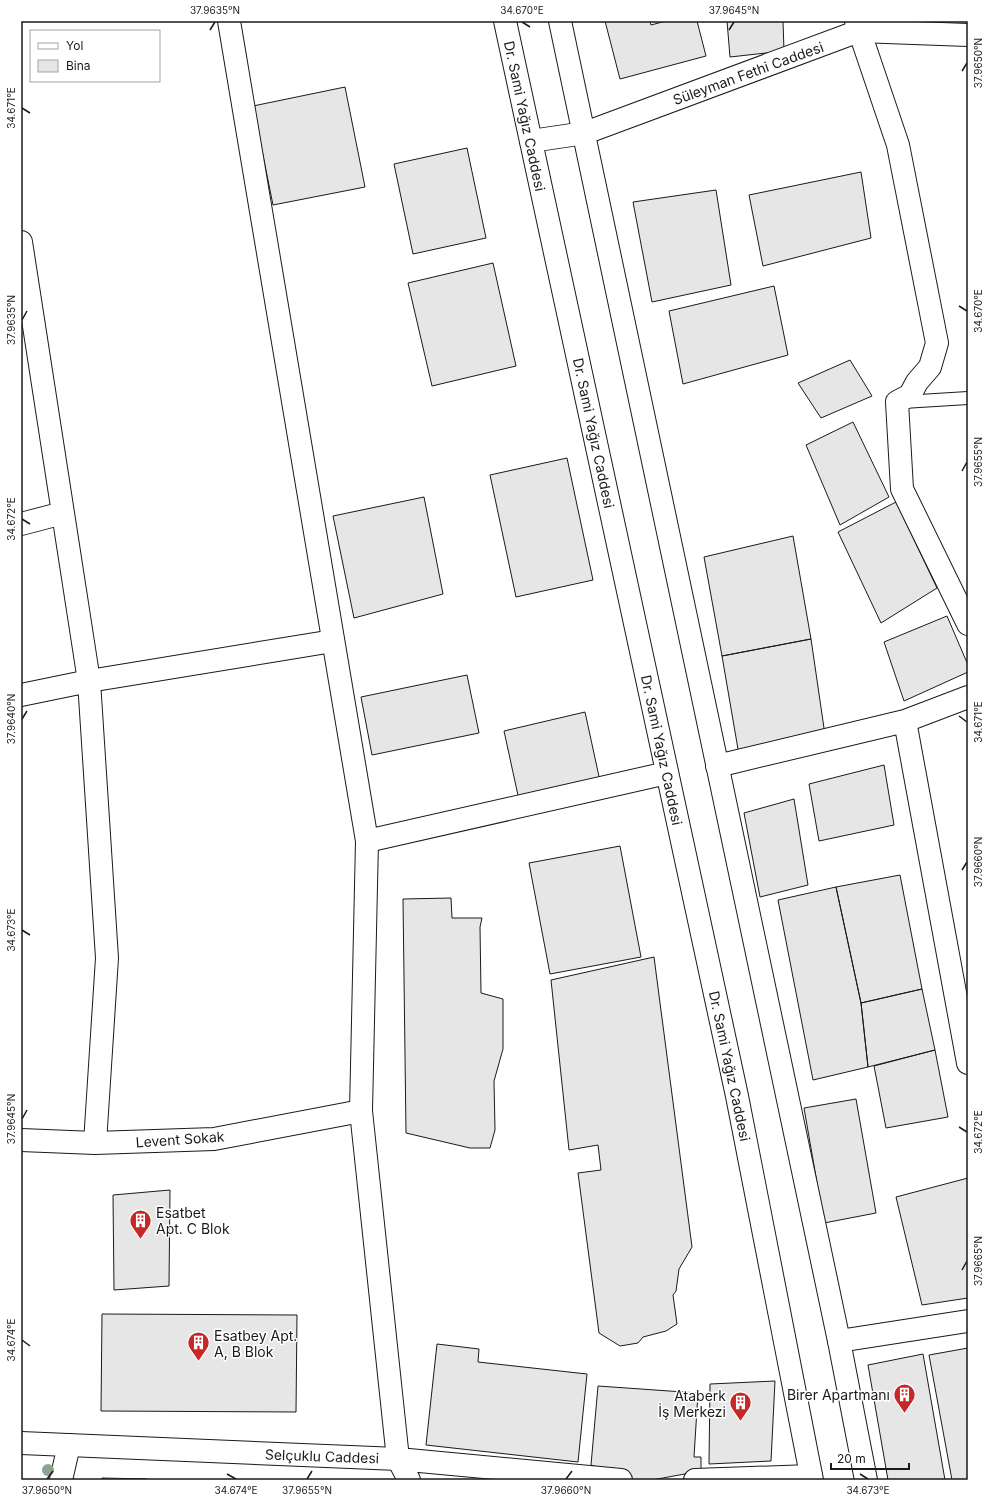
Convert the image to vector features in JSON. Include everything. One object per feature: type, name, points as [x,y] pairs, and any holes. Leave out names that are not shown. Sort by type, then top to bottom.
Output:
[{"type":"street","points":[[229,21],[367,841],[361,1111],[398,1459],[409,1480]]},
{"type":"street","name":"Dr. Sami Yağız Caddesi","points":[[505,21],[737,1096],[812,1478]]},
{"type":"street","points":[[560,21],[585,133],[839,1341],[866,1480]]},
{"type":"street","points":[[857,26],[898,145],[938,343],[930,367],[910,395],[897,402],[902,490],[968,624]]},
{"type":"street","name":"Süleyman Fethi Caddesi","points":[[531,141],[585,133],[857,26],[968,35]]},
{"type":"street","points":[[21,242],[89,681],[107,958],[95,1143]]},
{"type":"street","points":[[21,524],[63,513]]},
{"type":"street","points":[[21,695],[89,681],[333,640]]},
{"type":"street","points":[[717,766],[905,721],[968,697]]},
{"type":"street","points":[[905,721],[968,1062]]},
{"type":"street","points":[[367,841],[667,772]]},
{"type":"street","name":"Levent Sokak","points":[[21,1140],[95,1143],[214,1139],[361,1111]]},
{"type":"street","points":[[839,1341],[968,1321]]},
{"type":"street","name":"Selçuklu Caddesi","points":[[21,1444],[398,1459],[621,1480]]},
{"type":"street","points":[[61,1480],[69,1445]]},
{"type":"street","points":[[695,1480],[812,1478]]},
{"type":"lane","points":[[897,402],[968,398]]},
{"type":"building","points":[[605,21],[650,21],[651,25],[666,21],[697,21],[706,56],[620,79]]},
{"type":"building","points":[[727,21],[783,21],[784,51],[730,57]]},
{"type":"building","points":[[345,87],[365,187],[273,205],[253,106]]},
{"type":"building","points":[[467,148],[486,238],[413,254],[394,164]]},
{"type":"building","points":[[861,172],[871,238],[763,266],[749,195]]},
{"type":"building","points":[[716,190],[731,285],[652,302],[633,202]]},
{"type":"building","points":[[493,263],[516,366],[432,386],[408,283]]},
{"type":"building","points":[[774,286],[788,355],[683,384],[669,311]]},
{"type":"building","points":[[850,360],[872,396],[821,418],[798,383]]},
{"type":"building","points":[[853,422],[889,497],[840,525],[806,445]]},
{"type":"building","points":[[567,458],[593,580],[516,597],[490,475]]},
{"type":"building","points":[[424,497],[443,594],[354,618],[333,516]]},
{"type":"building","points":[[896,502],[937,588],[881,623],[838,532]]},
{"type":"building","points":[[793,536],[811,639],[722,656],[704,557]]},
{"type":"building","points":[[947,616],[968,665],[968,672],[904,701],[884,642]]},
{"type":"building","points":[[811,639],[825,735],[739,755],[722,656]]},
{"type":"building","points":[[467,675],[479,733],[372,755],[361,697]]},
{"type":"building","points":[[585,712],[600,781],[519,800],[504,731]]},
{"type":"building","points":[[884,765],[894,825],[819,841],[809,784]]},
{"type":"building","points":[[794,799],[808,885],[760,897],[744,813]]},
{"type":"building","points":[[620,846],[641,957],[550,974],[529,863]]},
{"type":"building","points":[[900,875],[922,989],[861,1003],[836,887]]},
{"type":"building","points":[[836,887],[861,1003],[868,1067],[813,1080],[778,900]]},
{"type":"building","points":[[451,898],[452,918],[482,918],[480,927],[481,993],[503,999],[503,1049],[494,1081],[495,1130],[490,1148],[470,1148],[406,1133],[403,899]]},
{"type":"building","points":[[654,957],[692,1247],[679,1269],[676,1291],[673,1295],[677,1324],[666,1331],[643,1337],[638,1343],[620,1346],[599,1333],[578,1173],[601,1170],[598,1145],[569,1150],[551,980]]},
{"type":"building","points":[[922,989],[935,1050],[868,1067],[861,1003]]},
{"type":"building","points":[[935,1050],[948,1117],[886,1128],[874,1066]]},
{"type":"building","points":[[856,1099],[876,1213],[824,1223],[804,1108]]},
{"type":"building","points":[[968,1178],[968,1298],[922,1305],[896,1197]]},
{"type":"building","name":"Esatbet Apt. C Blok","points":[[170,1190],[169,1286],[114,1290],[113,1195]]},
{"type":"building","name":"Esatbey Apt. A, B Blok","points":[[102,1314],[297,1315],[296,1412],[101,1411]]},
{"type":"building","points":[[437,1344],[479,1349],[478,1362],[587,1374],[578,1462],[426,1445]]},
{"type":"building","points":[[968,1348],[968,1480],[952,1480],[929,1355]]},
{"type":"building","name":"Birer Apartmanı","points":[[923,1354],[945,1480],[888,1480],[868,1365]]},
{"type":"building","name":"Ataberk İş Merkezi","points":[[775,1381],[771,1461],[709,1464],[710,1384]]},
{"type":"building","points":[[598,1386],[698,1393],[694,1457],[701,1457],[701,1471],[652,1480],[635,1480],[591,1465]]},
{"type":"building","points":[[102,1478],[146,1479],[102,1480]]},
{"type":"place","name":"Esatbet Apt. C Blok","points":[[141,1240]]},
{"type":"place","name":"Esatbey Apt. A, B Blok","points":[[199,1362]]},
{"type":"place","name":"Birer Apartmanı","points":[[905,1414]]},
{"type":"place","name":"Ataberk İş Merkezi","points":[[741,1422]]}]
